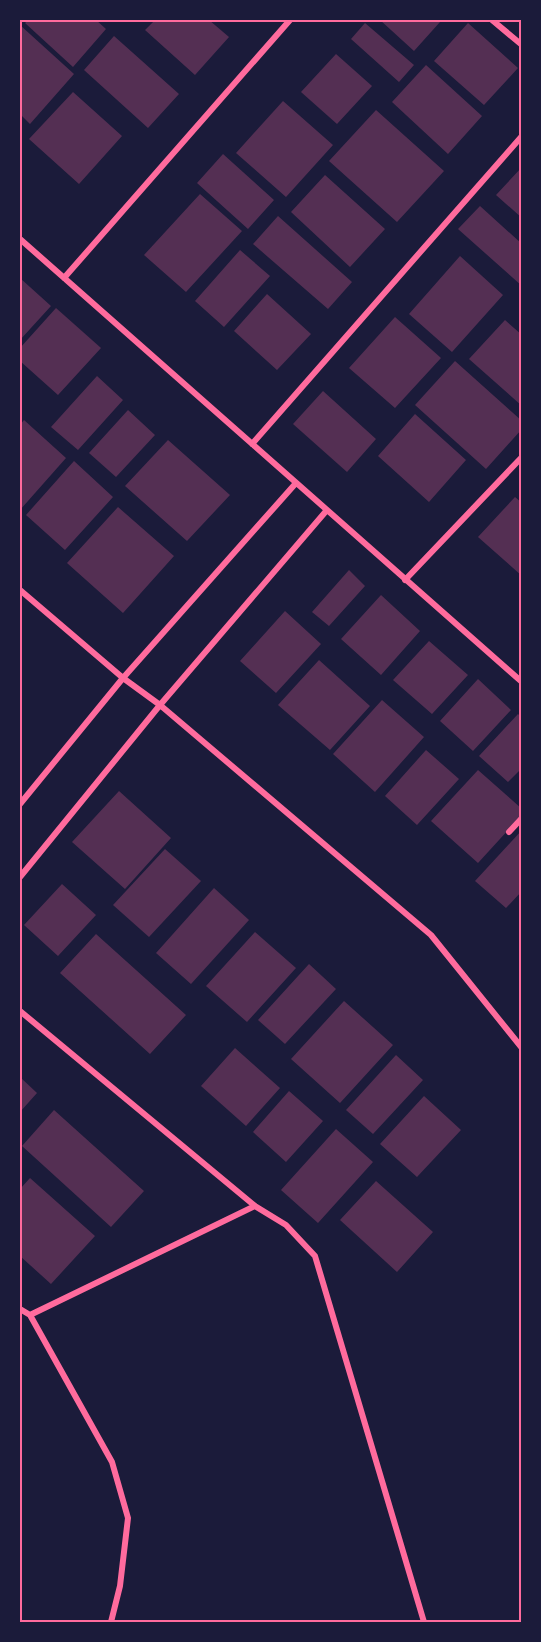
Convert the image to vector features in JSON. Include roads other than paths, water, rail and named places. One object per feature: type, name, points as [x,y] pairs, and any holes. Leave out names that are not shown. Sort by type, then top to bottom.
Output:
[{"type":"street","points":[[64,278],[290,20]]},
{"type":"street","points":[[492,20],[522,45]]},
{"type":"street","points":[[252,444],[522,136]]},
{"type":"street","points":[[20,239],[522,682]]},
{"type":"street","points":[[405,580],[522,458]]},
{"type":"street","points":[[20,804],[123,678],[296,483]]},
{"type":"street","points":[[20,877],[160,705],[327,510]]},
{"type":"street","points":[[20,590],[123,678],[160,705],[431,935],[522,1048]]},
{"type":"street","points":[[509,832],[522,818]]},
{"type":"street","points":[[20,1011],[255,1206],[286,1225],[315,1256],[424,1623]]},
{"type":"street","points":[[30,1315],[255,1206]]},
{"type":"street","points":[[20,1309],[30,1315],[112,1462],[128,1518],[120,1587],[111,1623]]}]
